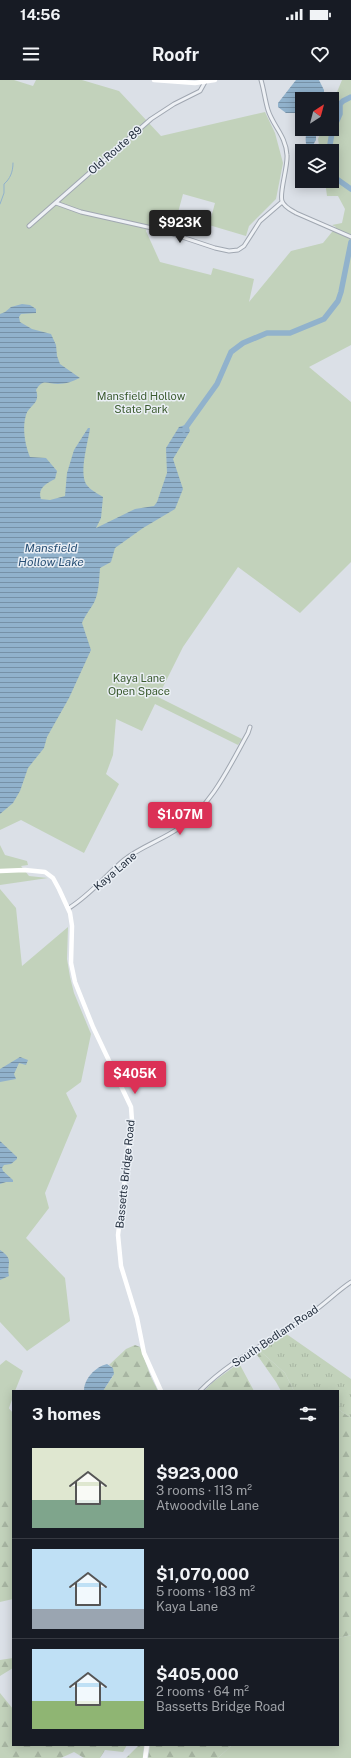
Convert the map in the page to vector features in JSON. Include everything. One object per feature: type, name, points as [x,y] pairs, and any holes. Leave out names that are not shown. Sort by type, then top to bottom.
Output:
[{"type":"street","points":[[154,80],[176,82],[204,82],[215,80]]},
{"type":"street","points":[[261,80],[268,111],[286,146],[287,166],[281,195],[282,202],[296,213],[351,237]]},
{"type":"street","name":"Old Route 89","points":[[29,226],[151,119],[174,104],[200,91],[204,82]]},
{"type":"street","points":[[56,203],[81,212],[161,230],[215,248],[238,250],[244,246],[260,221],[282,202]]},
{"type":"street","name":"Kaya Lane","points":[[69,908],[85,897],[125,859],[162,839],[193,818],[208,801],[219,785],[250,727]]},
{"type":"street","name":"Bassetts Bridge Road","points":[[0,871],[25,870],[45,872],[53,879],[69,908],[72,926],[71,962],[75,982],[93,1027],[131,1107],[132,1121],[118,1235],[119,1247],[121,1266],[137,1318],[144,1354],[161,1390]]},
{"type":"street","name":"South Bedlam Road","points":[[201,1390],[211,1380],[244,1356],[312,1313],[351,1282]]},
{"type":"street","points":[[145,1758],[147,1746]]},
{"type":"green space","name":"Mansfield Hollow State Park","points":[[0,80],[14,80],[33,86],[36,80],[82,80],[119,91],[161,136],[265,112],[275,133],[283,163],[276,199],[249,226],[246,236],[209,225],[215,203],[183,194],[173,231],[149,224],[146,231],[160,262],[211,275],[213,268],[254,279],[249,302],[291,251],[323,243],[336,227],[332,225],[342,223],[345,209],[338,196],[327,196],[326,188],[339,188],[339,144],[319,144],[318,139],[319,136],[339,136],[339,92],[337,92],[342,80],[351,80],[351,345],[309,367],[351,402],[351,562],[300,613],[238,567],[183,647],[158,697],[242,739],[238,745],[155,704],[142,731],[116,719],[113,755],[106,774],[119,784],[84,853],[21,820],[0,830]]},
{"type":"green space","points":[[0,845],[5,855],[27,861],[28,865],[21,866],[29,876],[48,878],[0,885]]},
{"type":"green space","points":[[0,889],[16,908],[22,966],[68,927],[67,959],[70,977],[74,993],[91,1034],[81,1082],[66,1093],[77,1116],[45,1193],[49,1208],[26,1238],[65,1278],[70,1321],[27,1351],[0,1322]]},
{"type":"green space","points":[[285,1333],[351,1379],[351,1418],[339,1410],[339,1390],[294,1390],[285,1373],[259,1350]]},
{"type":"green space","points":[[135,1345],[140,1347],[158,1390],[104,1390],[113,1376],[112,1367],[109,1365],[126,1349]]},
{"type":"green space","points":[[259,1350],[285,1373],[294,1390],[280,1390],[255,1352]]},
{"type":"green space","points":[[6,1360],[23,1371],[15,1390],[12,1390],[12,1400],[6,1416],[12,1427],[12,1486],[0,1491],[0,1365]]},
{"type":"green space","points":[[239,1363],[253,1390],[205,1390],[213,1382]]},
{"type":"green space","points":[[0,1398],[12,1412],[12,1599],[0,1602]]},
{"type":"green space","points":[[339,1410],[351,1418],[351,1635],[339,1638]]},
{"type":"green space","points":[[351,1635],[351,1758],[218,1758],[231,1746],[339,1746],[339,1638]]},
{"type":"green space","points":[[12,1658],[12,1669],[0,1676],[0,1660]]},
{"type":"green space","points":[[0,1693],[12,1708],[12,1746],[126,1746],[123,1752],[105,1750],[100,1758],[84,1758],[74,1752],[61,1758],[0,1758]]},
{"type":"green space","points":[[138,1746],[144,1746],[143,1758],[126,1758]]},
{"type":"green space","points":[[150,1746],[231,1746],[218,1758],[148,1758]]},
{"type":"water","points":[[296,80],[319,80],[324,90],[324,92],[295,92],[295,113],[286,113],[278,107],[278,103]]},
{"type":"water","points":[[306,136],[316,136],[314,144],[307,144]]},
{"type":"water","name":"Mansfield Hollow Lake","points":[[22,304],[30,305],[36,309],[36,313],[21,314],[19,317],[20,322],[32,329],[51,334],[56,345],[57,356],[60,364],[80,378],[58,384],[46,382],[41,384],[36,390],[36,401],[26,415],[24,425],[25,436],[30,457],[46,458],[57,471],[55,479],[46,484],[40,492],[41,499],[50,500],[65,496],[67,473],[74,450],[88,428],[90,428],[83,472],[86,484],[103,497],[101,518],[96,528],[135,509],[154,506],[157,502],[167,473],[166,448],[179,427],[188,424],[190,431],[173,459],[183,489],[175,509],[143,528],[115,548],[111,562],[100,568],[96,598],[82,623],[91,650],[69,698],[47,737],[44,748],[28,768],[20,791],[13,803],[0,814],[0,314],[11,307]]},
{"type":"water","points":[[20,1057],[28,1060],[26,1065],[19,1063],[14,1074],[16,1079],[0,1082],[0,1069]]},
{"type":"water","points":[[0,1141],[17,1157],[17,1159],[11,1164],[4,1165],[2,1168],[3,1171],[13,1180],[13,1182],[0,1184]]},
{"type":"water","points":[[0,1250],[5,1253],[9,1259],[9,1276],[0,1280]]},
{"type":"water","points":[[107,1364],[113,1368],[114,1374],[104,1390],[84,1390],[86,1382],[91,1374]]},
{"type":"waterway","points":[[330,144],[332,132],[340,114],[340,104],[351,97]]},
{"type":"waterway","points":[[0,204],[4,193],[4,184],[11,175],[13,163]]},
{"type":"waterway","points":[[339,181],[351,189]]},
{"type":"waterway","points":[[184,430],[217,384],[231,352],[243,343],[267,333],[290,333],[324,319],[338,301],[351,242]]},
{"type":"park label","name":"Kaya Lane Open Space","points":[[139,684]]}]
